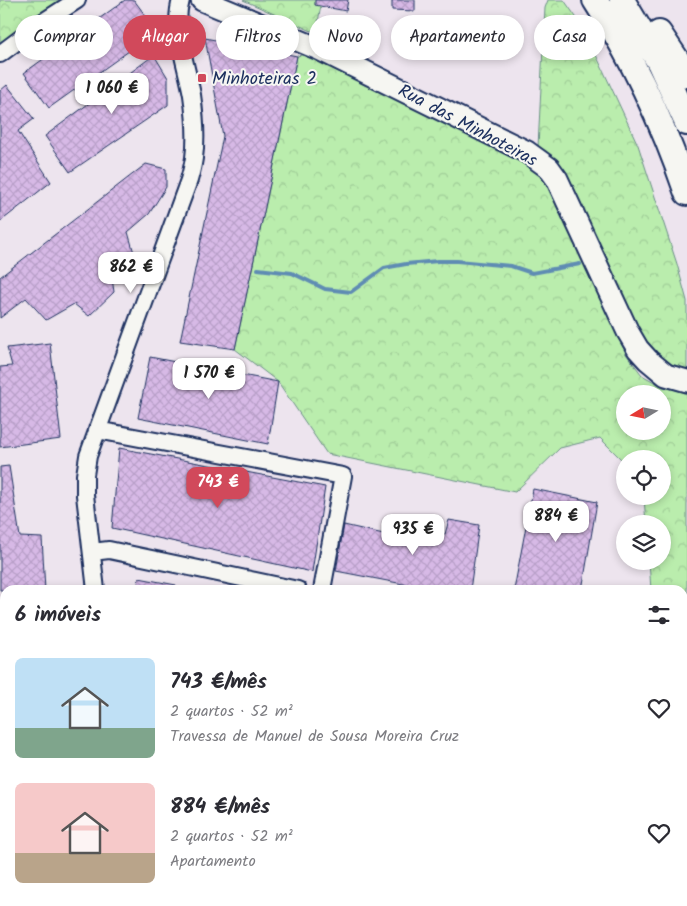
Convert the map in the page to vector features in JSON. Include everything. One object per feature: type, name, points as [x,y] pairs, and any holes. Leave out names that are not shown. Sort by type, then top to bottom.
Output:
[{"type":"highway","points":[[595,0],[630,60],[647,94],[687,193]]},
{"type":"highway","points":[[622,0],[645,9],[687,75]]},
{"type":"highway","points":[[622,0],[659,62],[687,123]]},
{"type":"main road","name":"Rua das Minhoteiras","points":[[202,0],[319,49],[527,152],[549,168],[558,179],[628,332],[638,348],[648,360],[666,375],[687,381]]},
{"type":"street","points":[[0,54],[40,24],[77,0]]},
{"type":"street","points":[[95,585],[86,495],[85,475],[88,456],[189,180],[194,157],[196,130],[192,95],[177,24],[180,0]]},
{"type":"street","points":[[97,430],[343,476],[323,585]]},
{"type":"street","points":[[92,552],[109,550],[274,585]]},
{"type":"green space","points":[[0,0],[62,0],[43,15],[15,15],[15,38],[0,50]]},
{"type":"green space","points":[[243,0],[322,0],[319,15],[309,15],[309,30],[299,25],[299,15],[276,15]]},
{"type":"green space","points":[[548,0],[564,0],[575,15],[545,15]]},
{"type":"green space","points":[[307,54],[309,55],[309,60],[319,60],[531,164],[551,184],[626,354],[642,375],[660,385],[616,385],[616,440],[671,440],[671,389],[687,392],[687,585],[651,585],[650,570],[671,570],[671,515],[645,515],[645,505],[671,505],[671,450],[616,450],[616,454],[600,438],[560,448],[515,492],[327,454],[278,382],[235,349],[296,60],[299,60],[299,56]]},
{"type":"green space","points":[[542,60],[598,60],[638,145],[677,264],[687,301],[687,370],[679,369],[655,352],[638,330],[558,162],[538,147]]},
{"type":"building","points":[[125,0],[134,0],[145,15],[123,15],[123,55],[49,108],[24,73],[42,60],[113,60],[113,15],[104,15]]},
{"type":"building","points":[[315,0],[348,0],[346,11],[315,5]]},
{"type":"building","points":[[392,0],[415,0],[415,11],[392,10]]},
{"type":"building","points":[[206,38],[216,40],[216,60],[296,60],[235,349],[180,341],[223,136]]},
{"type":"building","points":[[147,60],[157,60],[168,78],[168,105],[70,172],[45,136]]},
{"type":"building","points":[[7,85],[34,119],[18,131],[51,182],[0,222],[0,91]]},
{"type":"building","points":[[146,164],[166,169],[166,187],[149,214],[128,232],[136,260],[112,278],[114,292],[89,316],[74,304],[46,320],[26,298],[0,318],[0,277]]},
{"type":"building","points":[[50,343],[61,439],[0,447],[0,367],[12,366],[7,348]]},
{"type":"building","points":[[150,357],[278,382],[268,444],[138,418]]},
{"type":"building","points":[[119,448],[325,487],[312,572],[112,528]]},
{"type":"building","points":[[9,466],[20,537],[42,538],[45,585],[0,585],[0,467]]},
{"type":"building","points":[[533,489],[597,502],[583,585],[515,585]]},
{"type":"building","points":[[449,520],[479,525],[471,585],[408,585],[336,571],[344,525],[410,540],[414,525],[445,534]]},
{"type":"building","points":[[139,578],[176,585],[138,585]]},
{"type":"waterway","points":[[258,269],[292,273],[325,289],[351,292],[384,268],[406,264],[457,261],[511,266],[532,273],[580,264]]},
{"type":"place","name":"Minhoteiras 2","points":[[202,78]]}]
